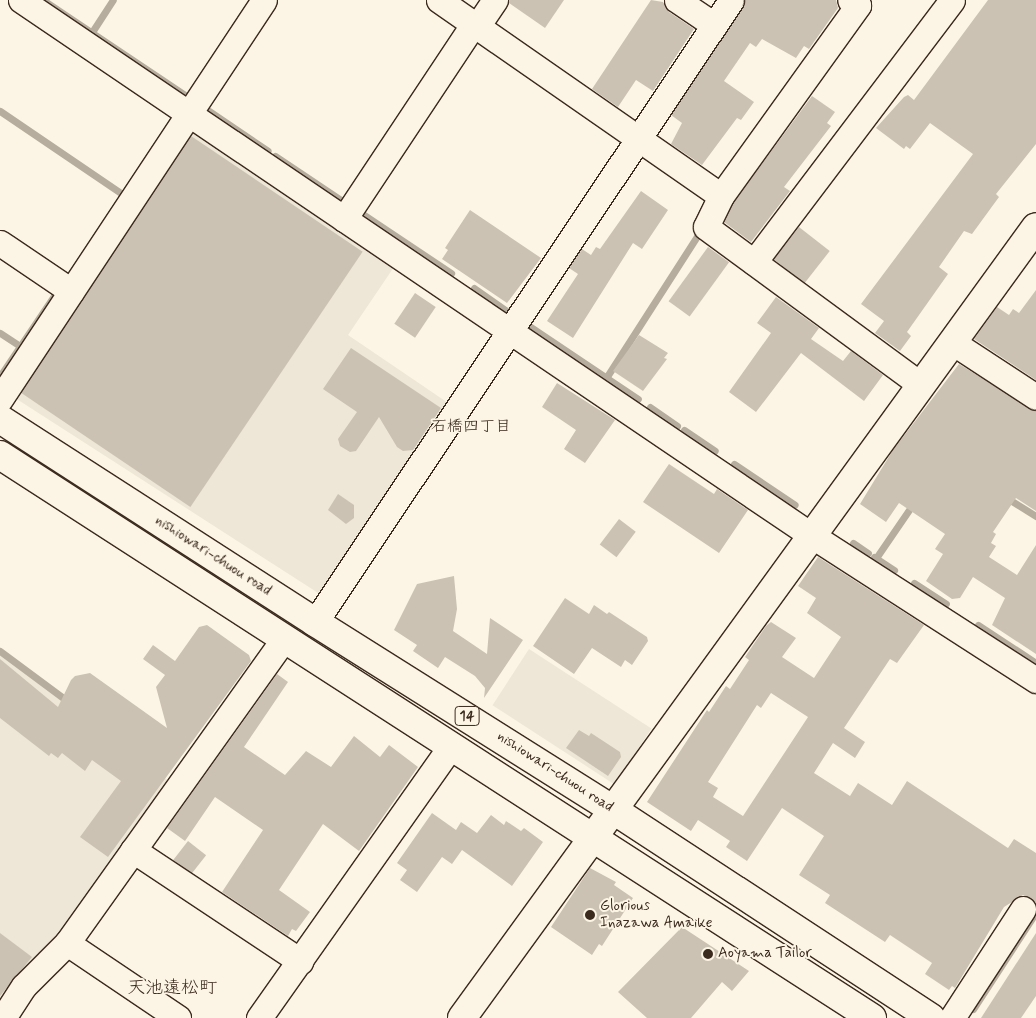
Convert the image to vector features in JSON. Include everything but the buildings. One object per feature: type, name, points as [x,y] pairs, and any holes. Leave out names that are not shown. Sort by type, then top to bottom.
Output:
[{"type":"main road","points":[[462,1018],[1036,227]]},
{"type":"main road","name":"nishiowari-chuou road","points":[[0,419],[315,622],[612,809],[930,1018]]},
{"type":"main road","name":"nishiowari-chuou road","points":[[0,455],[872,1018]]},
{"type":"street","points":[[20,0],[811,536],[1036,680]]},
{"type":"street","points":[[0,399],[264,0]]},
{"type":"street","points":[[439,0],[475,27],[721,196]]},
{"type":"street","points":[[344,219],[495,0]]},
{"type":"street","points":[[677,0],[714,25]]},
{"type":"street","points":[[315,622],[731,0]]},
{"type":"street","points":[[850,0],[858,5],[721,196],[706,227],[921,385]]},
{"type":"street","points":[[754,262],[952,0]]},
{"type":"street","points":[[0,243],[71,291]]},
{"type":"street","points":[[952,342],[1036,396]]},
{"type":"street","points":[[2,1018],[24,986],[67,943],[284,639]]},
{"type":"street","points":[[259,1018],[450,747]]},
{"type":"street","points":[[133,850],[300,961]]},
{"type":"street","points":[[952,1018],[1023,909]]},
{"type":"street","points":[[67,943],[178,1018]]},
{"type":"shaded area","points":[[193,127],[396,264],[348,335],[454,407],[326,598],[12,396]]},
{"type":"shaded area","points":[[529,649],[651,729],[615,785],[493,705]]},
{"type":"shaded area","points":[[0,654],[174,785],[69,931],[0,1006]]},
{"type":"waterway","points":[[43,0],[185,95]]},
{"type":"waterway","points":[[92,32],[113,0]]},
{"type":"waterway","points":[[203,107],[268,151]]},
{"type":"waterway","points":[[0,111],[122,194]]},
{"type":"waterway","points":[[275,156],[344,202]]},
{"type":"waterway","points":[[358,211],[451,273]]},
{"type":"waterway","points":[[606,378],[701,230]]},
{"type":"waterway","points":[[474,288],[508,312]]},
{"type":"waterway","points":[[0,376],[55,294]]},
{"type":"waterway","points":[[529,326],[638,399]]},
{"type":"waterway","points":[[0,333],[20,346]]},
{"type":"waterway","points":[[650,407],[677,426]]},
{"type":"waterway","points":[[684,430],[715,451]]},
{"type":"waterway","points":[[734,464],[795,505]]},
{"type":"waterway","points":[[1007,498],[1036,516]]},
{"type":"waterway","points":[[876,558],[913,504]]},
{"type":"waterway","points":[[853,543],[868,553]]},
{"type":"waterway","points":[[874,557],[894,570]]},
{"type":"waterway","points":[[914,583],[946,604]]},
{"type":"waterway","points":[[978,625],[1036,663]]},
{"type":"waterway","points":[[0,651],[70,703]]},
{"type":"waterway","points":[[973,1009],[1036,912]]},
{"type":"place","name":"Glorious Inazawa Amaike","points":[[590,915]]},
{"type":"place","name":"Aoyama Tailor","points":[[708,954]]},
{"type":"district","name":"石橋四丁目","points":[[471,427]]},
{"type":"district","name":"天池遠松町","points":[[172,988]]}]
